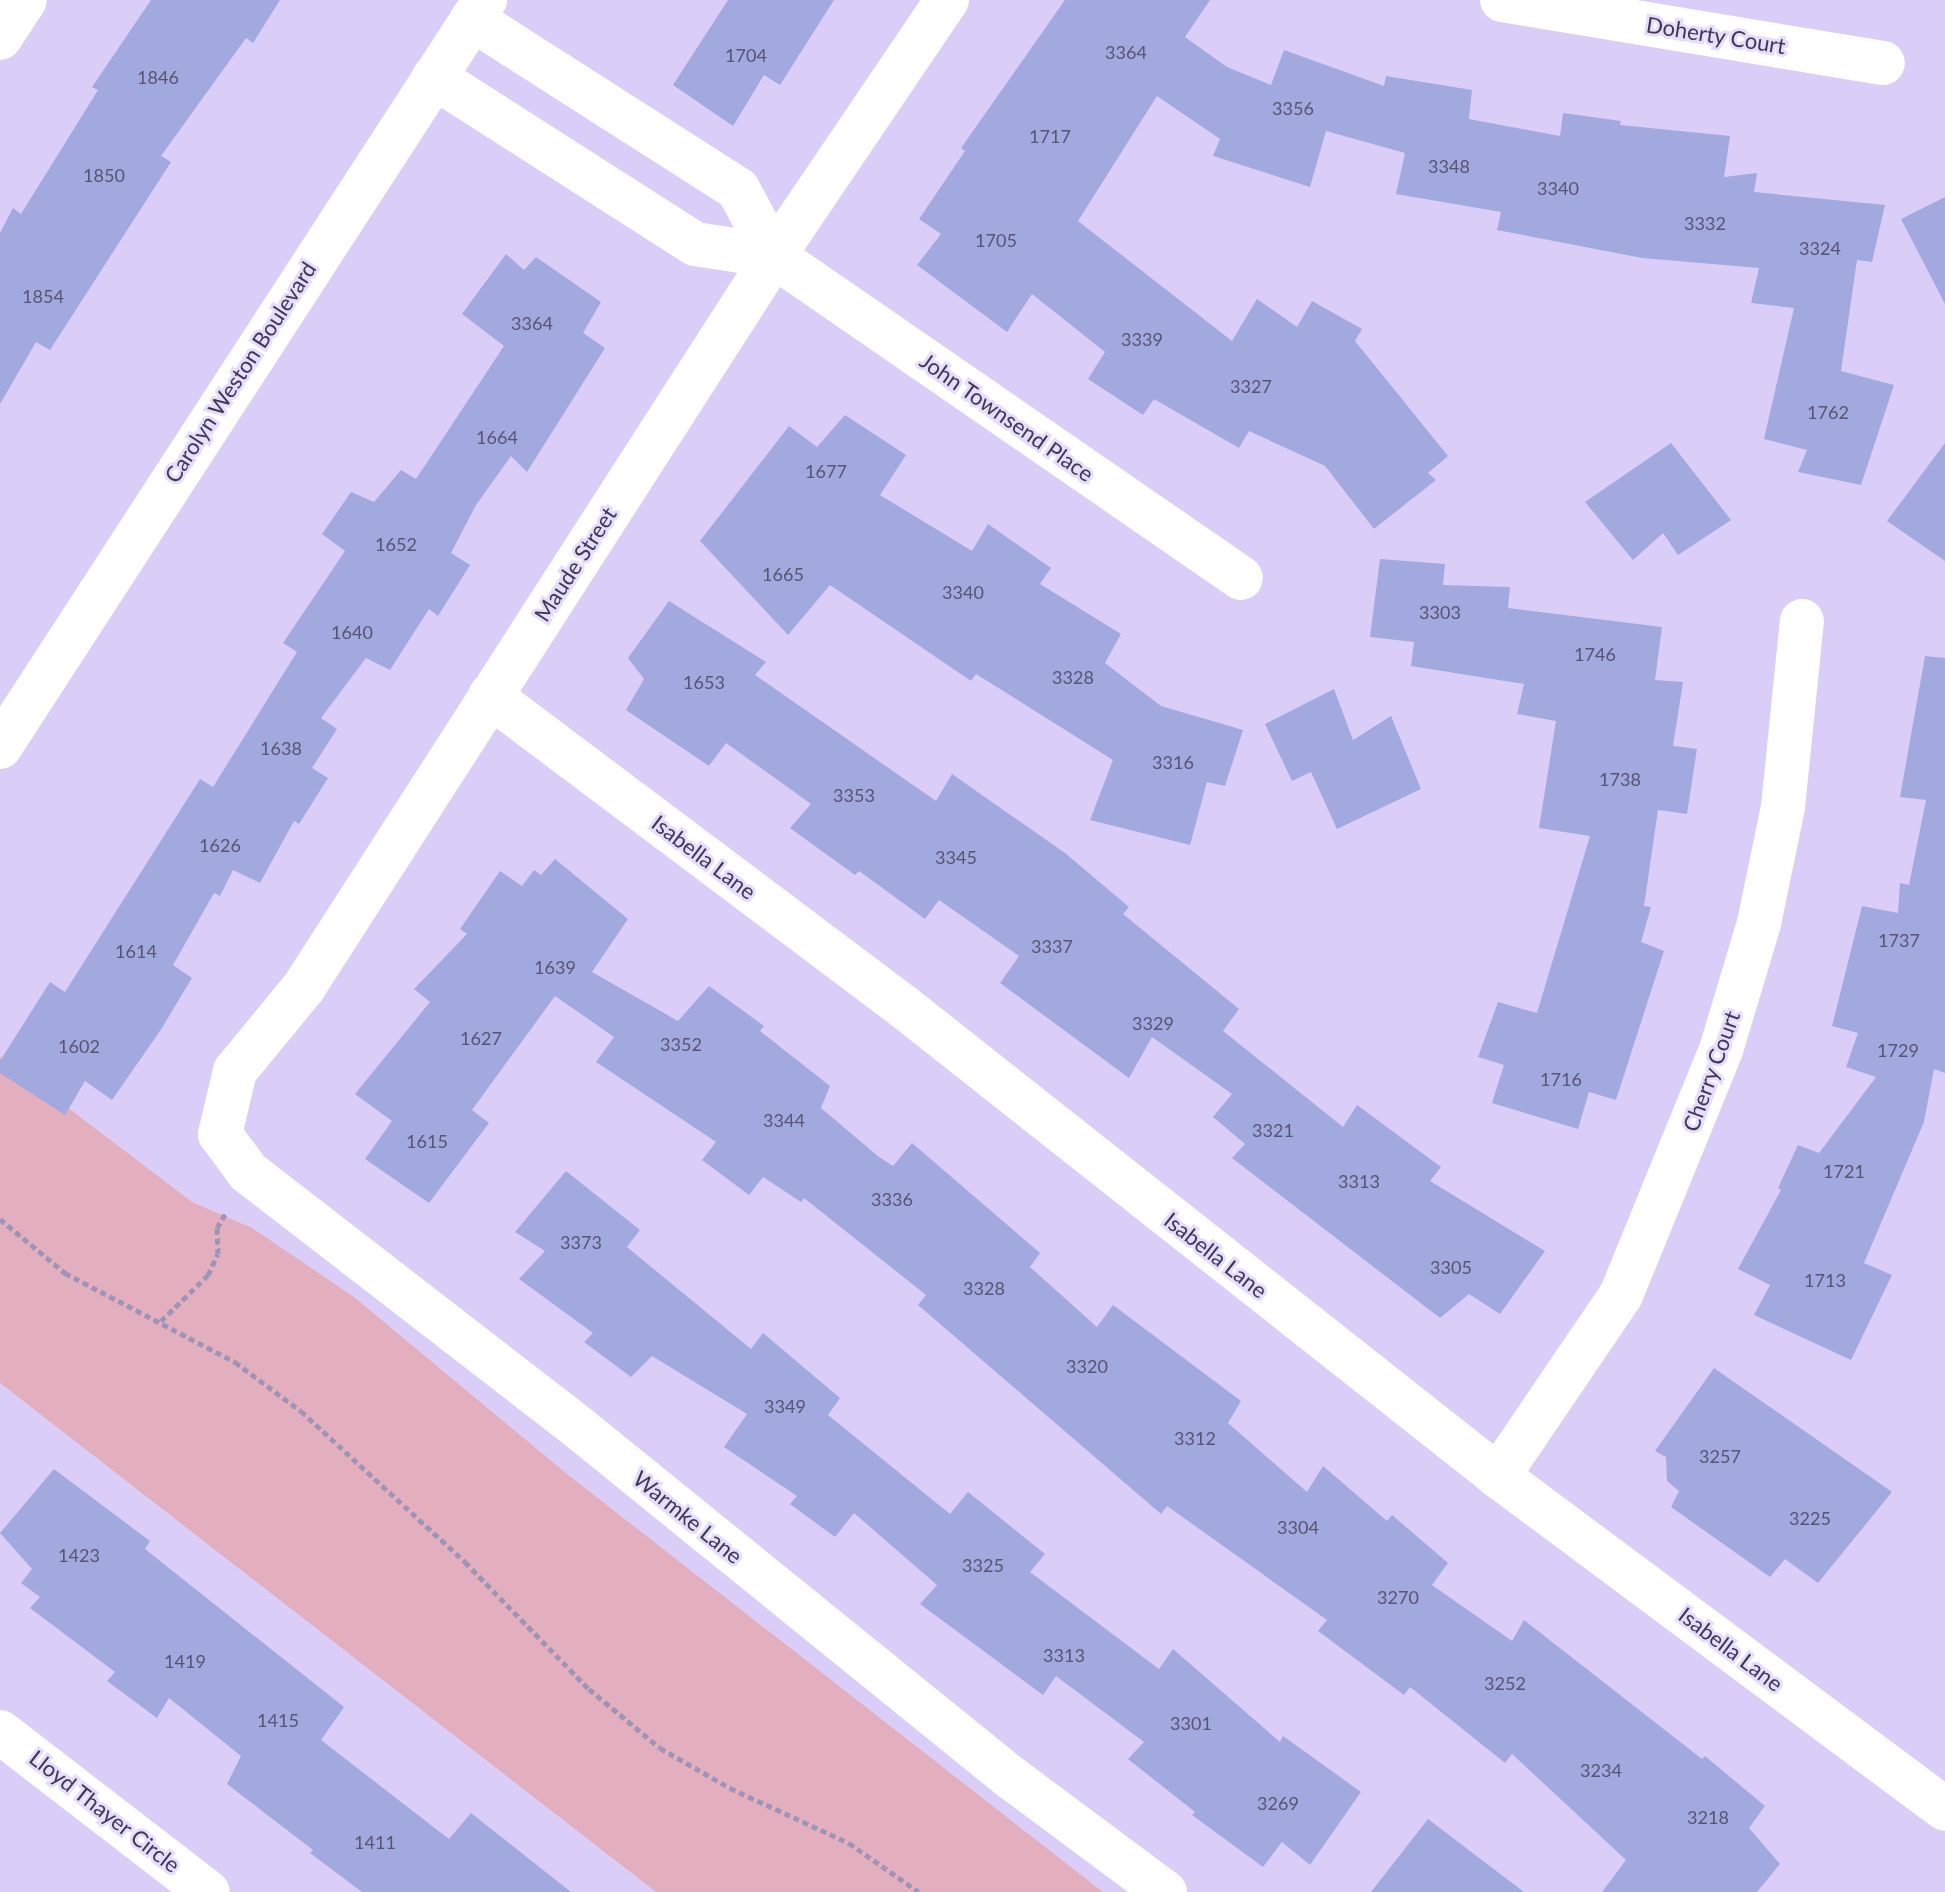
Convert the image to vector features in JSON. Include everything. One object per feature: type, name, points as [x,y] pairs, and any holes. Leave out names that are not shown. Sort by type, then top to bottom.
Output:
[{"type":"street","points":[[0,38],[25,0]]},
{"type":"street","name":"Maude Street","points":[[220,1134],[235,1071],[304,987],[774,256],[947,0]]},
{"type":"street","name":"Doherty Court","points":[[1502,0],[1883,63]]},
{"type":"street","name":"John Townsend Place","points":[[478,9],[738,189],[774,256]]},
{"type":"street","name":"Carolyn Weston Boulevard","points":[[0,747],[478,9]]},
{"type":"street","name":"John Townsend Place","points":[[434,77],[695,244],[774,256],[1241,578]]},
{"type":"street","name":"Cherry Court","points":[[1498,1476],[1621,1295],[1721,1050],[1759,923],[1783,807],[1802,621]]},
{"type":"street","name":"Isabella Lane","points":[[490,696],[904,1007],[1498,1476],[1945,1809]]},
{"type":"street","name":"Warmke Lane","points":[[220,1134],[248,1172],[579,1428],[1010,1777],[1165,1892]]},
{"type":"street","name":"Lloyd Thayer Circle","points":[[0,1732],[208,1892]]},
{"type":"path","points":[[161,1321],[208,1275],[218,1254],[217,1228],[248,1172]]},
{"type":"path","points":[[0,1219],[65,1273],[235,1362],[301,1411],[465,1562],[589,1689],[660,1748],[730,1788],[849,1843],[919,1892]]},
{"type":"shaded area","points":[[0,1056],[192,1202],[252,1228],[354,1297],[567,1474],[1103,1892],[656,1892],[0,1383]]},
{"type":"building","points":[[151,0],[280,0],[253,43],[246,38],[161,156],[171,162],[50,350],[36,342],[0,404],[0,233],[13,208],[21,214],[98,90],[92,87]]},
{"type":"building","points":[[728,0],[834,0],[780,85],[764,75],[733,126],[673,85]]},
{"type":"building","points":[[1065,0],[1210,0],[1185,37],[1227,67],[1271,85],[1284,50],[1384,86],[1386,76],[1472,90],[1469,119],[1560,136],[1563,113],[1621,121],[1620,125],[1730,136],[1724,177],[1757,173],[1754,192],[1885,205],[1872,262],[1857,260],[1841,371],[1894,385],[1861,485],[1798,472],[1807,450],[1764,439],[1794,308],[1751,303],[1759,268],[1642,258],[1497,230],[1501,212],[1396,194],[1405,153],[1326,131],[1310,187],[1213,156],[1220,139],[1157,96],[1078,221],[1232,341],[1257,299],[1297,327],[1312,301],[1362,329],[1355,341],[1448,456],[1428,473],[1436,480],[1374,529],[1325,466],[1249,431],[1239,448],[1154,399],[1143,415],[1088,379],[1105,352],[1032,294],[1007,332],[917,265],[941,234],[919,219],[965,151],[961,148]]},
{"type":"building","points":[[1945,197],[1945,304],[1901,219]]},
{"type":"building","points":[[506,254],[524,270],[536,257],[601,302],[583,333],[605,348],[527,472],[511,456],[476,505],[451,553],[470,565],[438,616],[429,609],[390,670],[366,658],[321,718],[337,729],[312,768],[328,778],[299,824],[294,821],[260,883],[233,870],[220,896],[214,893],[173,965],[192,978],[112,1100],[85,1081],[65,1115],[0,1073],[0,1061],[50,982],[65,992],[200,779],[213,787],[297,652],[283,643],[345,551],[322,534],[351,492],[374,502],[401,470],[416,479],[504,346],[462,314]]},
{"type":"building","points":[[845,415],[906,455],[880,495],[972,551],[988,524],[1051,568],[1040,584],[1121,634],[1105,663],[1161,706],[1243,730],[1225,786],[1207,782],[1190,845],[1090,820],[1113,760],[976,674],[971,681],[830,585],[788,635],[700,541],[789,426],[817,447]]},
{"type":"building","points":[[1671,443],[1731,520],[1678,555],[1663,533],[1633,560],[1585,502]]},
{"type":"building","points":[[1945,443],[1945,561],[1887,521]]},
{"type":"building","points":[[1380,559],[1445,564],[1443,585],[1510,587],[1508,608],[1662,627],[1655,680],[1683,682],[1673,746],[1697,749],[1687,814],[1658,810],[1644,906],[1651,907],[1641,942],[1664,951],[1616,1100],[1589,1092],[1578,1129],[1492,1103],[1504,1065],[1478,1057],[1498,1002],[1537,1013],[1590,836],[1539,828],[1556,721],[1517,714],[1524,684],[1411,666],[1414,642],[1370,637]]},
{"type":"building","points":[[669,601],[766,662],[755,675],[936,801],[952,774],[1065,853],[1129,907],[1123,914],[1239,1009],[1223,1031],[1343,1127],[1357,1105],[1441,1167],[1430,1181],[1545,1251],[1500,1314],[1469,1294],[1440,1318],[1232,1158],[1245,1144],[1213,1117],[1232,1094],[1152,1037],[1129,1078],[1000,983],[1019,956],[939,900],[925,919],[859,871],[855,875],[790,828],[811,804],[726,743],[709,766],[626,710],[644,679],[628,658]]},
{"type":"building","points":[[1925,656],[1945,658],[1945,1073],[1934,1069],[1924,1122],[1864,1263],[1892,1275],[1851,1360],[1754,1315],[1770,1285],[1738,1269],[1781,1190],[1778,1188],[1798,1145],[1819,1153],[1876,1077],[1846,1067],[1858,1033],[1832,1026],[1862,906],[1898,913],[1900,883],[1909,885],[1926,800],[1900,797]]},
{"type":"building","points":[[1334,689],[1353,740],[1391,716],[1421,789],[1337,829],[1311,772],[1292,781],[1265,724]]},
{"type":"building","points":[[555,859],[628,919],[592,972],[678,1021],[709,986],[764,1026],[760,1031],[830,1086],[821,1108],[879,1157],[893,1166],[912,1143],[1040,1253],[1030,1267],[1097,1327],[1113,1305],[1241,1401],[1228,1423],[1307,1492],[1323,1466],[1387,1521],[1392,1515],[1448,1563],[1432,1585],[1512,1641],[1524,1620],[1702,1759],[1705,1756],[1765,1806],[1749,1828],[1780,1864],[1757,1892],[1602,1892],[1626,1860],[1512,1754],[1505,1763],[1410,1687],[1404,1695],[1318,1631],[1327,1620],[1167,1506],[1161,1514],[918,1305],[926,1295],[804,1198],[801,1202],[763,1177],[749,1195],[702,1160],[716,1142],[596,1062],[614,1037],[555,996],[472,1110],[489,1123],[429,1203],[365,1159],[392,1121],[355,1094],[430,1002],[414,989],[467,934],[460,929],[500,871],[522,886],[534,870],[541,875]]},
{"type":"building","points":[[566,1171],[640,1230],[627,1247],[751,1349],[763,1333],[840,1398],[828,1415],[950,1514],[968,1492],[1045,1554],[1030,1572],[1159,1669],[1173,1649],[1280,1742],[1283,1736],[1361,1792],[1310,1865],[1282,1842],[1263,1867],[1192,1815],[1195,1812],[1128,1759],[1144,1742],[1056,1676],[1043,1695],[920,1604],[937,1585],[854,1513],[835,1537],[790,1504],[797,1496],[724,1447],[747,1414],[652,1356],[631,1377],[584,1342],[593,1333],[519,1279],[545,1251],[515,1232]]},
{"type":"building","points":[[1714,1368],[1892,1492],[1818,1583],[1785,1559],[1770,1577],[1671,1507],[1679,1491],[1667,1481],[1666,1457],[1655,1451]]},
{"type":"building","points":[[54,1469],[150,1541],[145,1549],[344,1707],[321,1740],[449,1839],[471,1813],[571,1892],[362,1892],[310,1853],[313,1850],[227,1784],[241,1756],[169,1698],[157,1718],[107,1681],[115,1672],[30,1608],[40,1597],[21,1583],[32,1569],[0,1533]]},
{"type":"building","points":[[1428,1819],[1524,1892],[1371,1892]]}]
